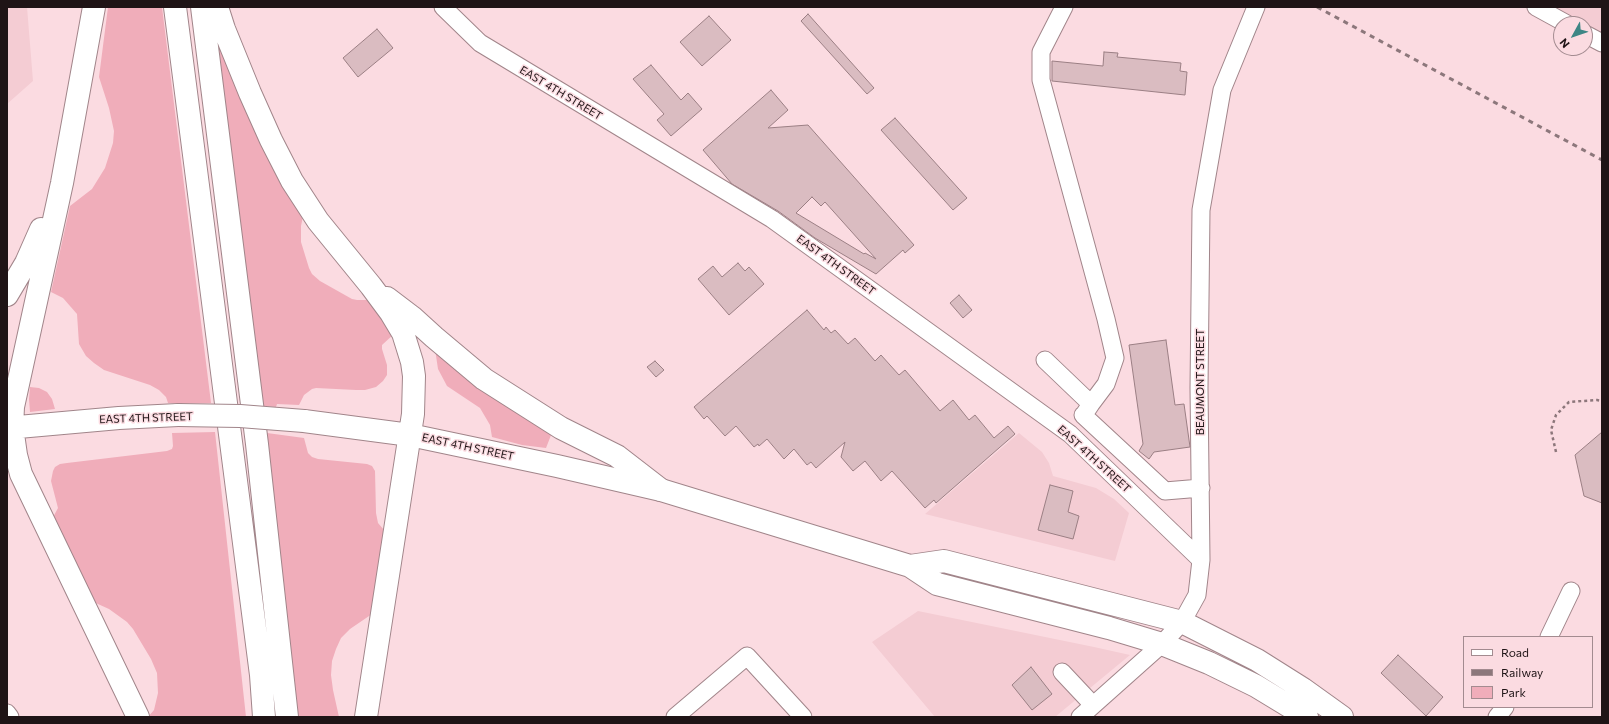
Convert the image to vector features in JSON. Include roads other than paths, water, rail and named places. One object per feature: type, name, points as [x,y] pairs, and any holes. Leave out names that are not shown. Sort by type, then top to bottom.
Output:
[{"type":"main road","points":[[94,7],[62,183],[13,407],[10,428],[21,474],[138,717]]},
{"type":"main road","points":[[175,7],[261,675],[264,717]]},
{"type":"main road","points":[[202,7],[257,444],[287,717]]},
{"type":"main road","points":[[217,7],[224,29],[250,93],[271,140],[292,181],[318,221],[391,313],[403,333],[412,362],[414,393],[410,435],[366,717]]},
{"type":"main road","points":[[7,295],[26,263],[62,183]]},
{"type":"main road","points":[[371,286],[412,317],[434,338],[484,379],[561,428],[617,456],[661,490]]},
{"type":"main road","name":"EAST 4TH STREET","points":[[10,428],[119,418],[178,415],[240,416],[304,421],[410,435],[557,466],[661,490],[910,566],[937,584],[1109,628],[1162,644],[1209,663],[1256,686],[1307,717]]},
{"type":"main road","name":"EAST 4TH STREET","points":[[910,566],[944,561],[1182,622],[1256,660],[1303,689],[1342,717]]},
{"type":"street","name":"EAST 4TH STREET","points":[[443,7],[480,43],[772,219],[1070,434],[1202,560]]},
{"type":"street","points":[[1064,7],[1041,52],[1041,80],[1106,318],[1115,358],[1106,384],[1070,434]]},
{"type":"street","name":"BEAUMONT STREET","points":[[1080,717],[1162,644],[1182,622],[1197,595],[1202,560],[1199,388],[1202,210],[1222,90],[1256,7]]},
{"type":"street","points":[[1536,7],[1553,16]]},
{"type":"street","points":[[1593,38],[1602,43]]},
{"type":"street","points":[[1045,360],[1131,460],[1165,491]]},
{"type":"street","points":[[1115,478],[1131,460]]},
{"type":"street","points":[[1148,509],[1165,491],[1200,488]]},
{"type":"street","points":[[1549,636],[1570,591]]},
{"type":"street","points":[[675,717],[747,656],[803,717]]},
{"type":"street","points":[[1062,672],[1093,705]]},
{"type":"street","points":[[1497,717],[1504,708]]},
{"type":"street","points":[[7,713],[10,717]]},
{"type":"railway","points":[[1317,7],[1602,160]]}]
